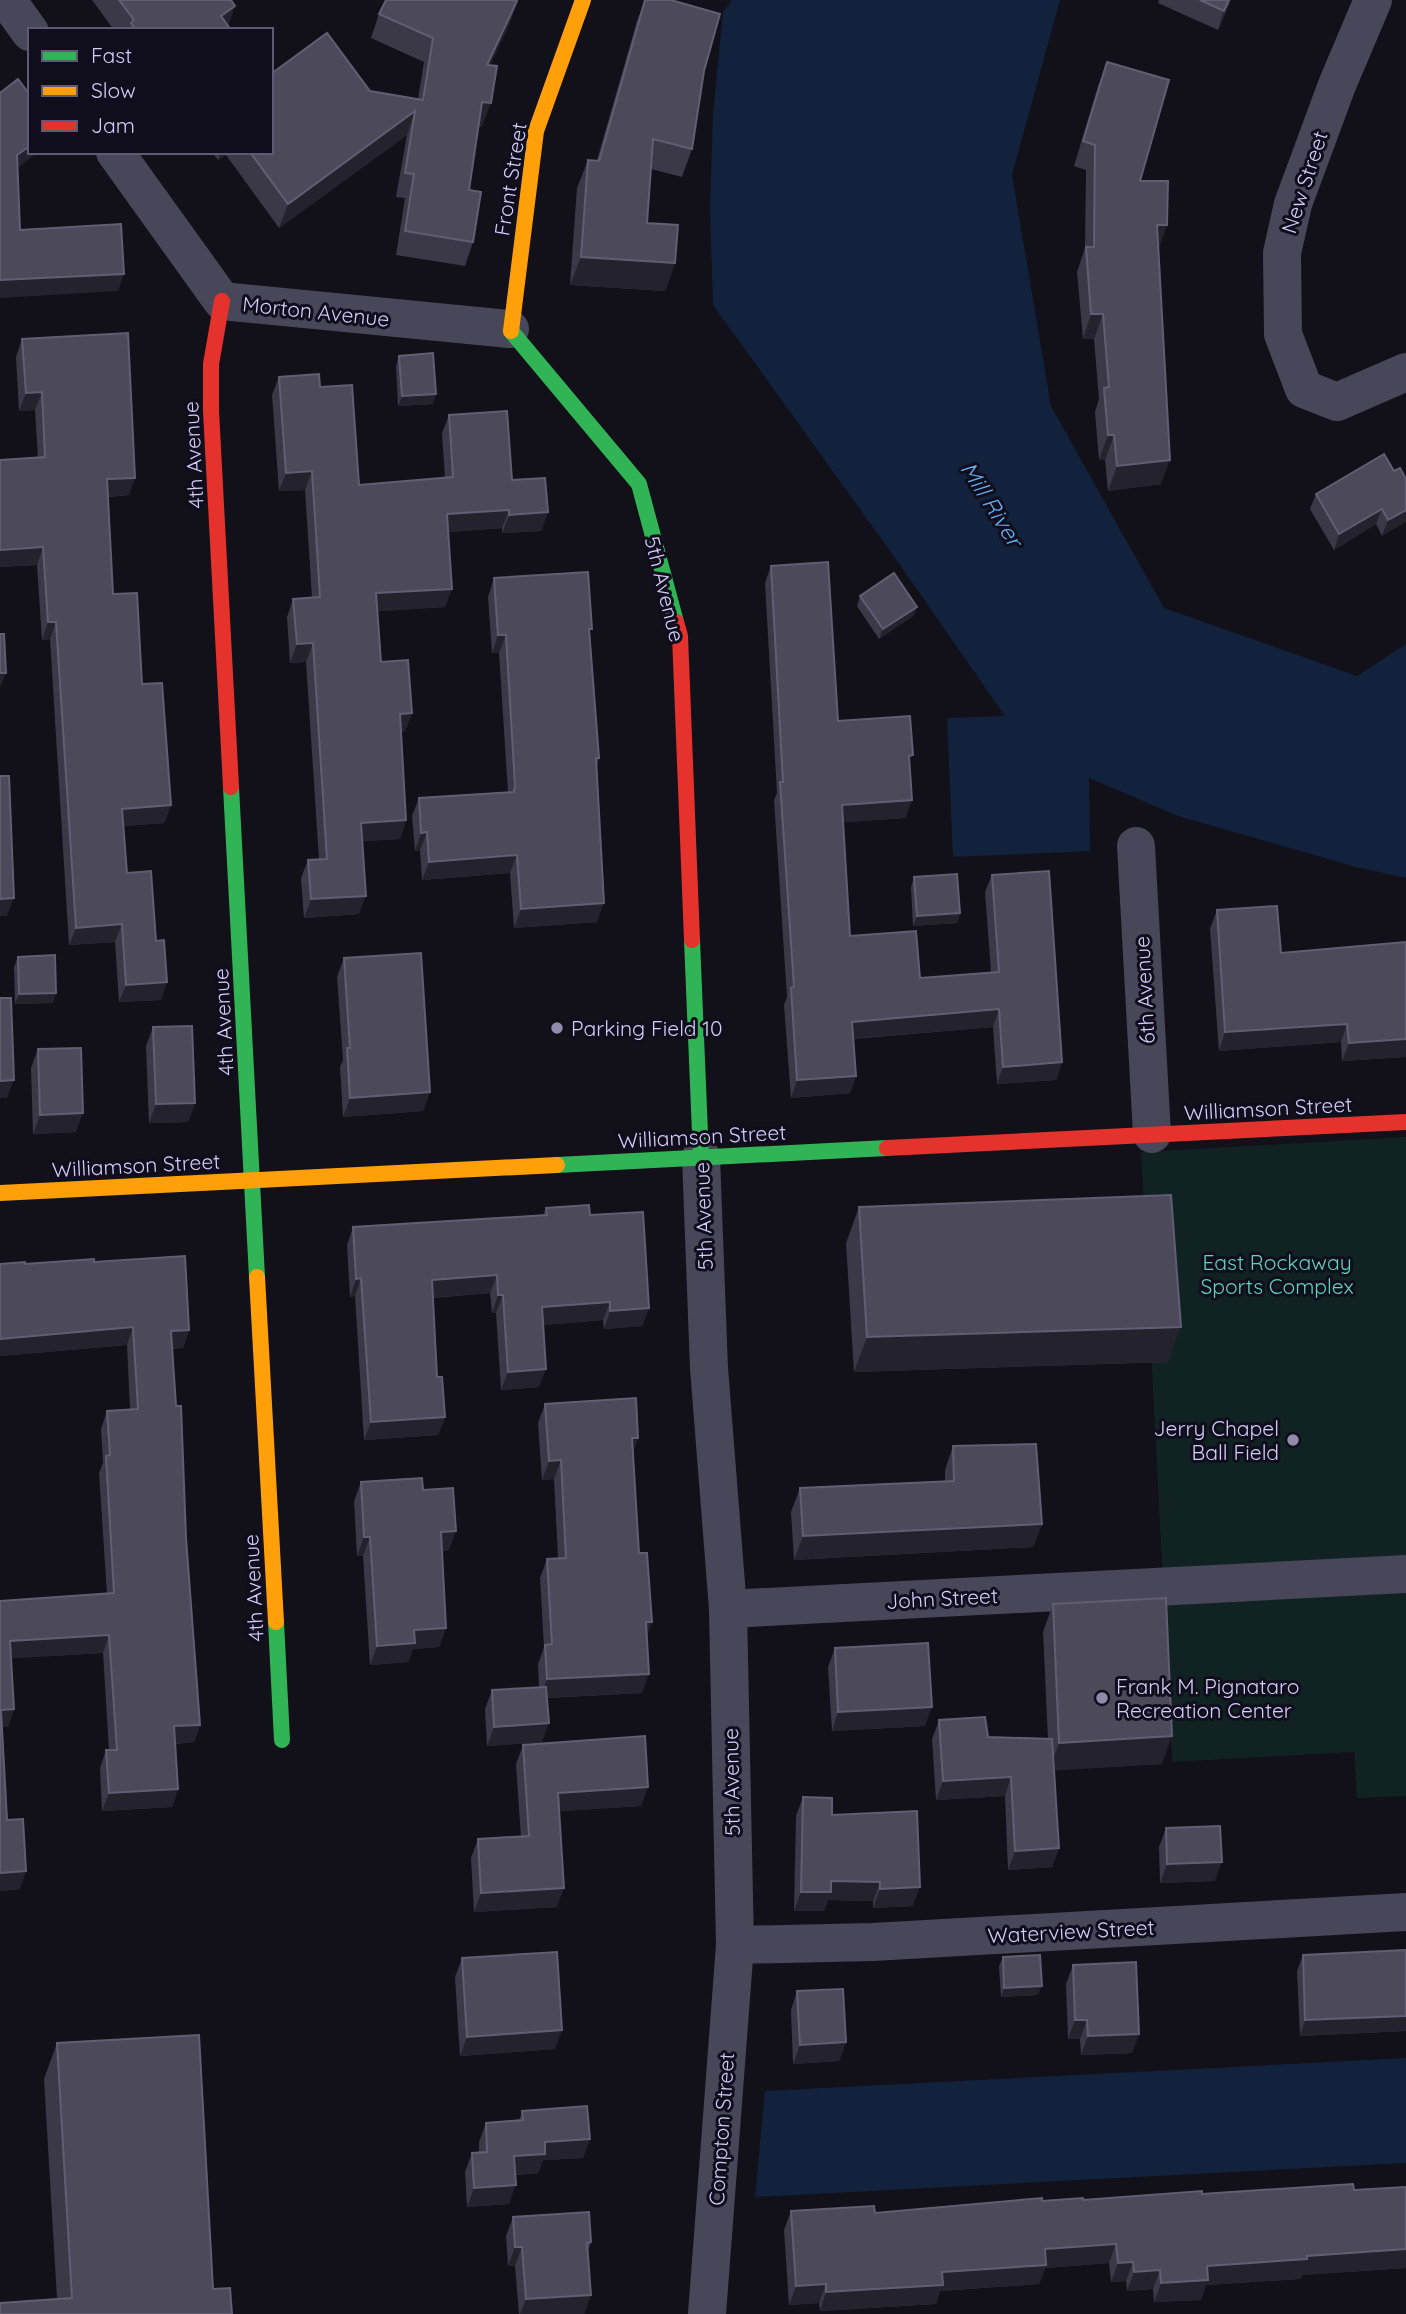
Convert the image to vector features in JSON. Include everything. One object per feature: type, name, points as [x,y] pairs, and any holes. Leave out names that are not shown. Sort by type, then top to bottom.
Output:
[{"type":"street","points":[[7,0],[28,29]]},
{"type":"street","name":"Front Street","points":[[510,329],[536,131],[583,0]]},
{"type":"street","name":"New Street","points":[[1373,0],[1337,85],[1293,205],[1282,253],[1283,334],[1304,389],[1337,402],[1406,372]]},
{"type":"street","name":"Morton Avenue","points":[[116,154],[222,301],[510,329]]},
{"type":"street","name":"4th Avenue","points":[[222,301],[211,364],[211,411],[282,1740]]},
{"type":"street","name":"5th Avenue","points":[[510,329],[639,484],[680,636],[709,1368],[727,1609],[735,1945]]},
{"type":"street","name":"6th Avenue","points":[[1136,846],[1152,1134]]},
{"type":"street","name":"Williamson Street","points":[[0,1193],[1406,1122]]},
{"type":"street","name":"John Street","points":[[727,1609],[1406,1574]]},
{"type":"street","name":"Waterview Street","points":[[735,1945],[873,1942],[1406,1912]]},
{"type":"street","name":"Compton Street","points":[[707,2314],[735,1945]]},
{"type":"green space","name":"East Rockaway Sports Complex","points":[[1406,1137],[1406,1796],[1357,1798],[1354,1752],[1172,1762],[1141,1152]]},
{"type":"water","name":"Mill River","points":[[732,0],[1060,0],[1012,175],[1051,406],[1164,608],[1357,676],[1406,644],[1406,878],[1356,867],[1178,816],[1089,778],[1090,851],[953,857],[947,718],[1005,716],[713,305],[710,210],[713,113],[723,12]]},
{"type":"water","points":[[1406,2058],[1406,2163],[755,2197],[765,2091]]},
{"type":"building","points":[[119,0],[231,0],[235,6],[221,16],[230,28],[135,28],[131,23],[134,20]]},
{"type":"building","points":[[386,0],[517,1],[487,65],[497,66],[491,103],[482,102],[469,190],[481,192],[473,242],[405,231],[414,174],[405,173],[415,111],[288,204],[251,154],[273,154],[273,73],[327,33],[370,91],[423,100],[433,38],[379,14]]},
{"type":"building","points":[[645,0],[671,0],[720,14],[704,71],[692,149],[653,139],[647,223],[678,225],[675,263],[581,257],[588,160],[599,161]]},
{"type":"building","points":[[1200,0],[1229,0],[1224,11]]},
{"type":"building","points":[[1107,62],[1169,80],[1140,181],[1168,181],[1167,225],[1157,225],[1170,460],[1117,466],[1114,435],[1108,435],[1104,388],[1109,387],[1103,314],[1091,314],[1086,247],[1094,247],[1095,145],[1083,141]]},
{"type":"building","points":[[18,79],[28,92],[28,147],[17,155],[20,230],[121,224],[124,274],[0,280],[0,93]]},
{"type":"building","points":[[128,333],[135,478],[107,479],[113,594],[137,593],[142,684],[162,683],[171,805],[122,809],[127,873],[151,871],[156,941],[164,940],[167,982],[126,985],[122,924],[76,928],[56,622],[48,622],[43,547],[0,550],[0,460],[45,457],[42,392],[26,393],[22,339]]},
{"type":"building","points":[[433,353],[436,394],[402,396],[399,356]]},
{"type":"building","points":[[319,374],[320,387],[352,385],[359,485],[453,477],[449,415],[507,411],[512,480],[545,478],[548,512],[509,515],[509,510],[447,514],[452,589],[376,593],[381,662],[408,660],[412,713],[400,714],[406,820],[361,823],[366,896],[311,899],[308,860],[327,859],[313,643],[297,644],[293,599],[320,597],[312,471],[286,473],[279,377]]},
{"type":"building","points":[[1384,454],[1394,471],[1400,468],[1406,479],[1406,510],[1388,520],[1382,509],[1339,534],[1316,494]]},
{"type":"building","points":[[828,562],[838,721],[910,716],[913,755],[909,756],[912,800],[842,805],[850,936],[916,931],[920,978],[999,972],[992,875],[1049,871],[1062,1062],[1003,1067],[999,1009],[852,1022],[856,1076],[797,1080],[771,566]]},
{"type":"building","points":[[588,572],[604,903],[521,909],[517,855],[429,862],[427,832],[421,833],[419,798],[514,792],[506,635],[498,635],[494,578]]},
{"type":"building","points":[[894,573],[917,607],[883,629],[860,596]]},
{"type":"building","points":[[0,634],[4,634],[6,673],[0,673]]},
{"type":"building","points":[[0,776],[9,776],[14,898],[0,899]]},
{"type":"building","points":[[957,874],[960,913],[917,916],[914,877]]},
{"type":"building","points":[[1277,906],[1281,953],[1406,942],[1406,1039],[1349,1043],[1347,1024],[1225,1032],[1217,910]]},
{"type":"building","points":[[421,953],[430,1092],[350,1098],[347,1048],[350,1048],[344,958]]},
{"type":"building","points":[[55,955],[56,993],[19,994],[18,957]]},
{"type":"building","points":[[0,998],[11,998],[14,1080],[0,1081]]},
{"type":"building","points":[[192,1026],[195,1103],[156,1104],[153,1027]]},
{"type":"building","points":[[81,1048],[83,1113],[40,1115],[38,1049]]},
{"type":"building","points":[[1171,1195],[1181,1327],[867,1337],[859,1207]]},
{"type":"building","points":[[589,1205],[590,1215],[643,1212],[649,1308],[610,1311],[610,1302],[542,1307],[546,1369],[508,1372],[503,1295],[498,1295],[497,1275],[432,1280],[437,1377],[442,1377],[445,1417],[371,1422],[361,1278],[356,1279],[353,1227],[547,1215],[546,1208]]},
{"type":"building","points":[[185,1256],[189,1330],[171,1331],[176,1406],[181,1406],[186,1538],[200,1725],[174,1726],[178,1789],[109,1793],[106,1750],[117,1750],[109,1635],[10,1641],[14,1709],[1,1710],[7,1820],[23,1819],[26,1871],[0,1873],[0,1601],[114,1593],[106,1456],[110,1455],[107,1411],[138,1409],[133,1327],[0,1339],[0,1264]]},
{"type":"building","points":[[636,1398],[638,1438],[632,1438],[639,1553],[647,1553],[652,1622],[646,1622],[649,1674],[547,1679],[545,1645],[552,1644],[547,1559],[566,1558],[561,1460],[549,1461],[545,1404]]},
{"type":"building","points":[[1036,1444],[1042,1524],[803,1536],[800,1488],[954,1481],[953,1446]]},
{"type":"building","points":[[422,1478],[423,1490],[453,1488],[456,1531],[441,1532],[446,1628],[414,1630],[415,1643],[377,1646],[370,1537],[364,1537],[361,1482]]},
{"type":"building","name":"Frank M. Pignataro Recreation Center","points":[[1166,1598],[1172,1736],[1059,1743],[1053,1604]]},
{"type":"building","points":[[928,1643],[932,1707],[838,1712],[835,1648]]},
{"type":"building","points":[[546,1687],[549,1723],[494,1727],[492,1690]]},
{"type":"building","points":[[985,1717],[988,1737],[1052,1739],[1059,1848],[1015,1851],[1011,1777],[943,1781],[939,1720]]},
{"type":"building","points":[[645,1736],[648,1787],[558,1793],[564,1888],[481,1893],[478,1839],[529,1836],[523,1745]]},
{"type":"building","points":[[803,1797],[832,1798],[832,1815],[917,1811],[920,1887],[880,1889],[880,1882],[831,1881],[831,1892],[801,1892]]},
{"type":"building","points":[[1220,1826],[1222,1862],[1167,1864],[1166,1828]]},
{"type":"building","points":[[1406,1950],[1406,2016],[1305,2020],[1303,1955]]},
{"type":"building","points":[[557,1952],[562,2030],[467,2037],[462,1958]]},
{"type":"building","points":[[1040,1955],[1042,1986],[1004,1988],[1003,1957]]},
{"type":"building","points":[[1136,1962],[1139,2034],[1088,2036],[1087,2020],[1075,2020],[1073,1965]]},
{"type":"building","points":[[843,1989],[846,2042],[800,2045],[797,1991]]},
{"type":"building","points":[[199,2035],[213,2289],[230,2288],[232,2314],[0,2314],[0,2303],[72,2298],[57,2043]]},
{"type":"building","points":[[587,2106],[590,2139],[545,2142],[545,2154],[514,2156],[516,2185],[474,2188],[472,2153],[487,2152],[486,2123],[523,2120],[522,2111]]},
{"type":"building","points":[[1353,2184],[1354,2190],[1406,2187],[1406,2249],[1207,2266],[1208,2280],[1161,2283],[1160,2270],[1134,2272],[1133,2262],[1118,2263],[1116,2244],[1045,2249],[1046,2265],[942,2272],[943,2285],[826,2292],[826,2284],[796,2286],[791,2211],[874,2206],[875,2213],[1042,2198],[1042,2201],[1083,2200]]},
{"type":"building","points":[[589,2212],[591,2242],[587,2243],[591,2295],[526,2299],[522,2247],[515,2247],[513,2217]]},
{"type":"traffic: fast","points":[[511,331],[639,484],[676,622]]},
{"type":"traffic: fast","points":[[231,787],[257,1277]]},
{"type":"traffic: fast","points":[[692,940],[701,1157]]},
{"type":"traffic: fast","points":[[557,1165],[887,1148]]},
{"type":"traffic: fast","points":[[276,1622],[282,1740]]},
{"type":"traffic: slow","points":[[511,331],[536,131],[583,0]]},
{"type":"traffic: slow","points":[[0,1193],[557,1165]]},
{"type":"traffic: slow","points":[[257,1277],[276,1622]]},
{"type":"traffic: jam","points":[[222,301],[211,364],[211,411],[231,787]]},
{"type":"traffic: jam","points":[[676,622],[680,636],[692,940]]},
{"type":"traffic: jam","points":[[887,1148],[1406,1122]]},
{"type":"place","name":"Parking Field 10","points":[[557,1028]]},
{"type":"place","name":"Jerry Chapel Ball Field","points":[[1293,1440]]},
{"type":"place","name":"Frank M. Pignataro Recreation Center","points":[[1102,1698]]}]
